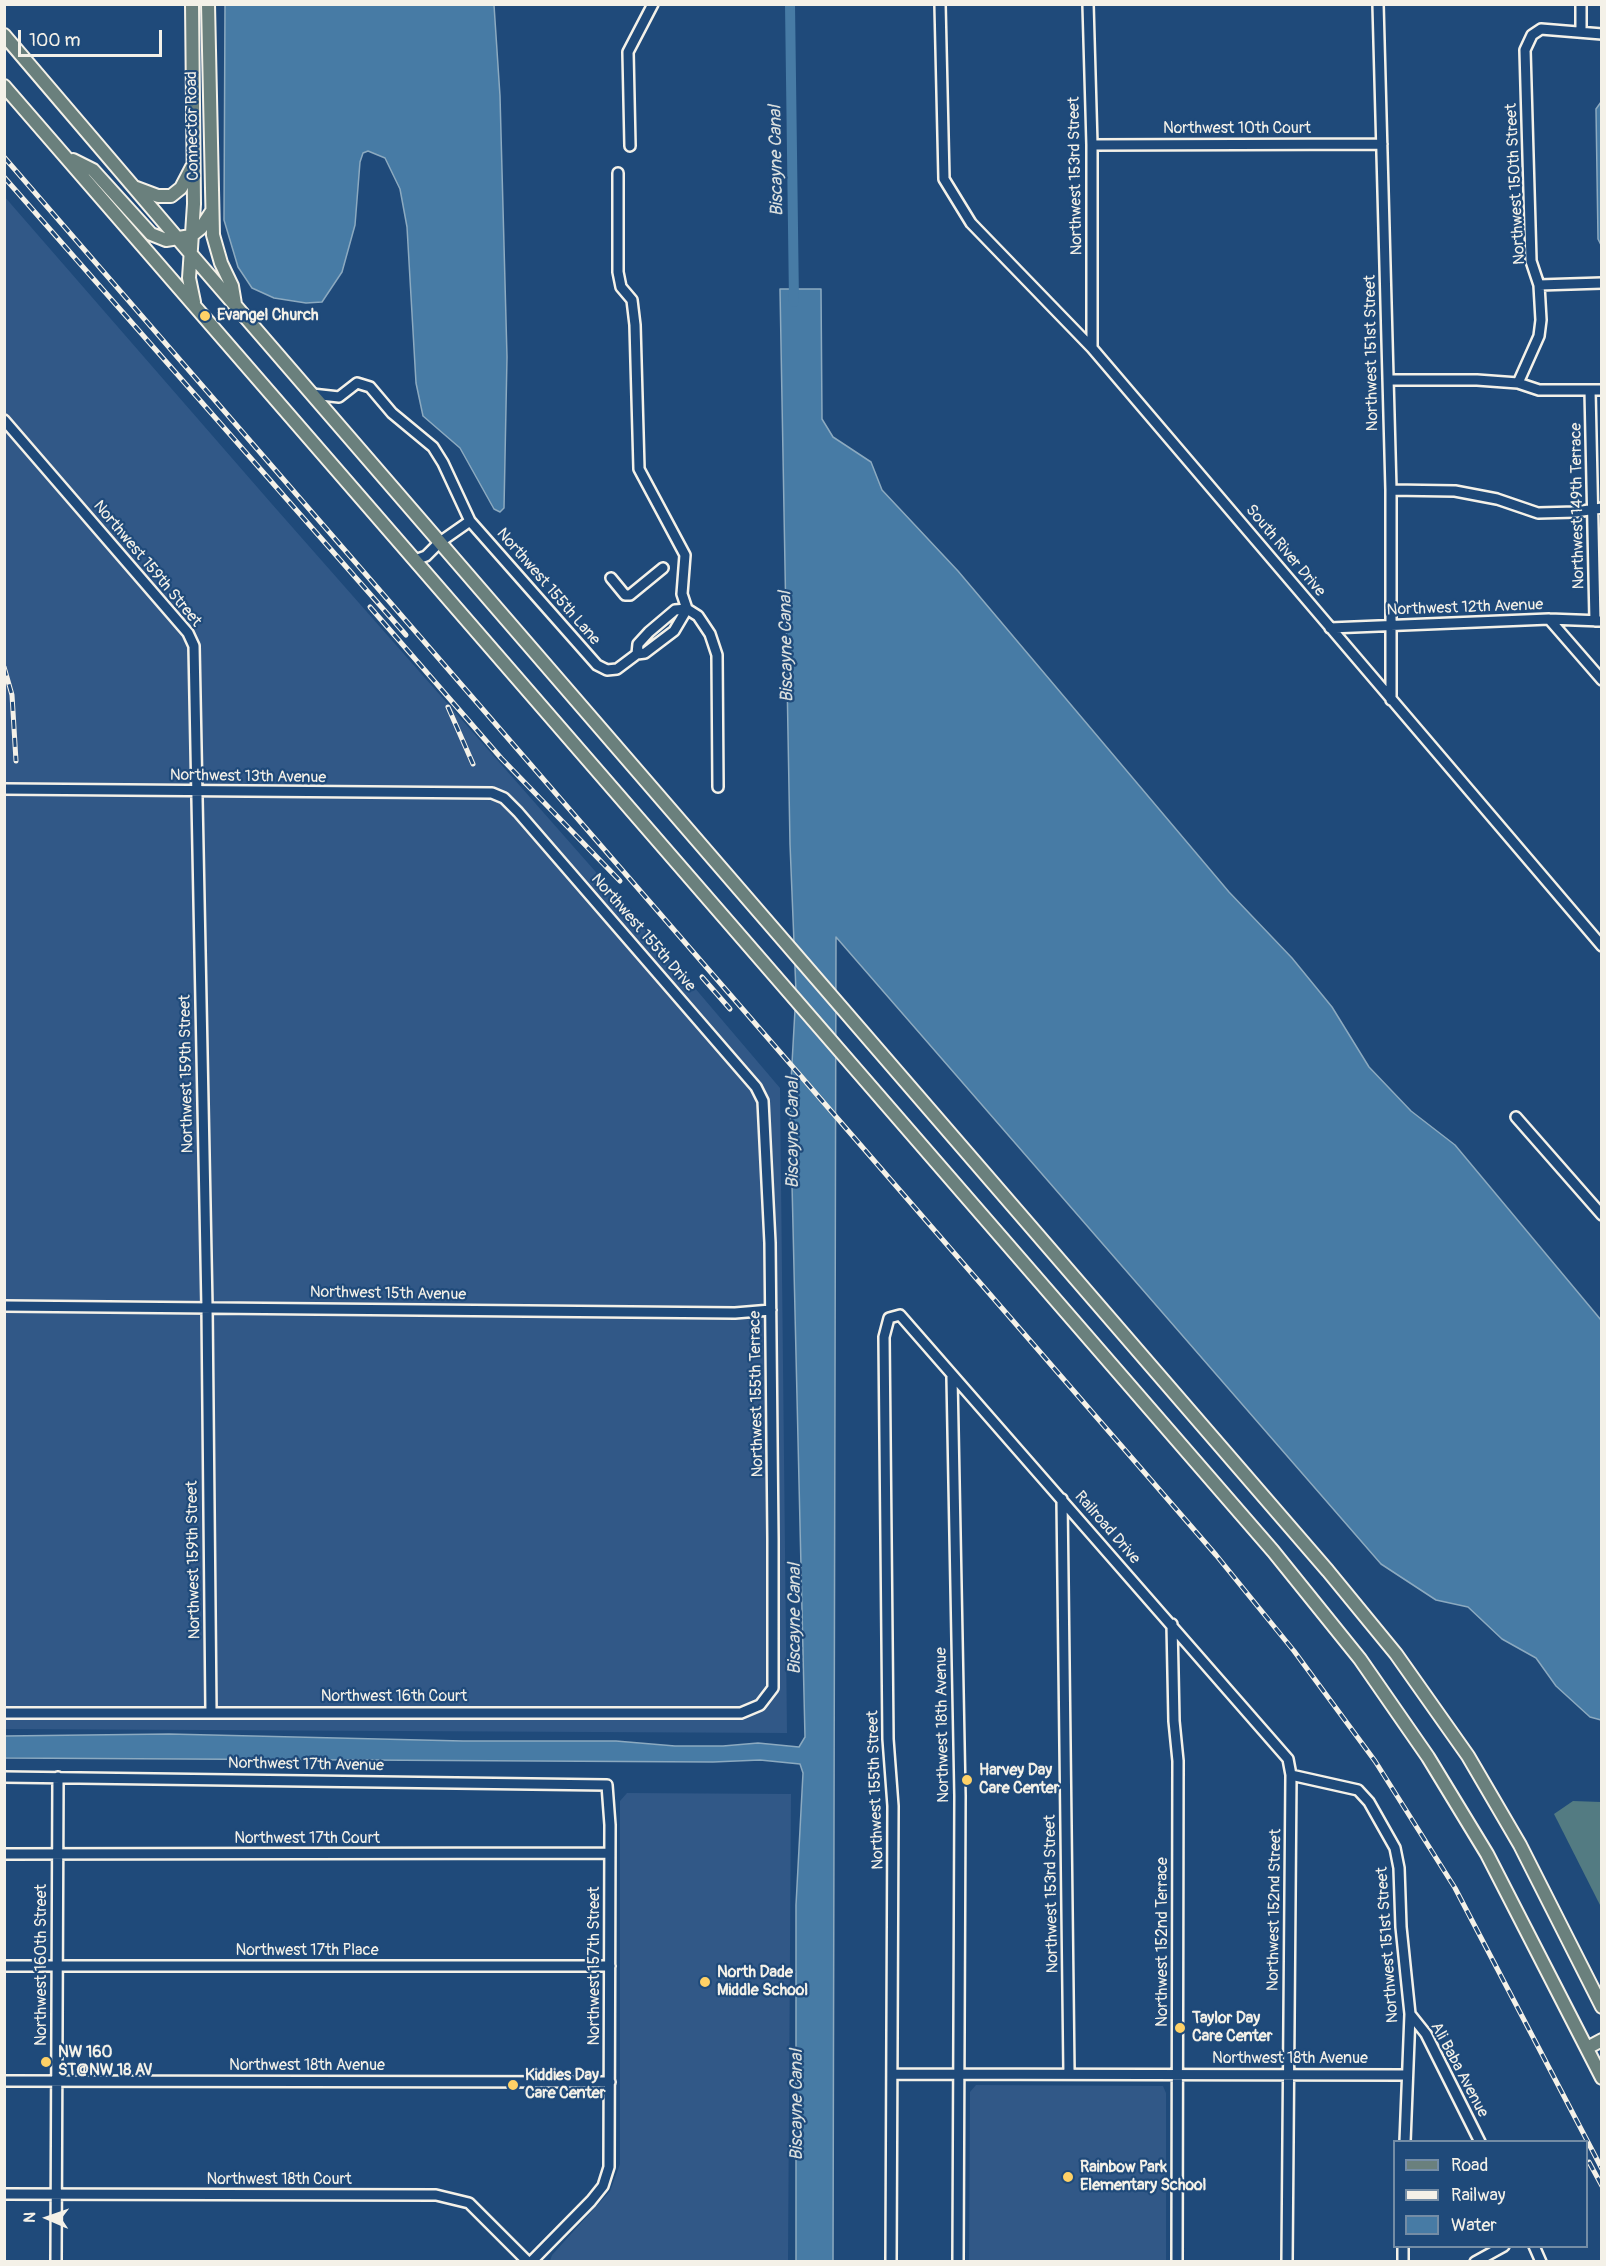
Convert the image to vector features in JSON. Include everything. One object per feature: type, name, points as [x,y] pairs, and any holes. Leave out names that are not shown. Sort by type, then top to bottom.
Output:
[{"type":"main road","name":"Connector Road","points":[[192,7],[193,166],[185,238],[190,254],[189,278],[194,304]]},
{"type":"main road","name":"Connector Road","points":[[208,7],[213,235],[221,263],[232,286],[235,305]]},
{"type":"main road","points":[[4,35],[134,187],[185,238]]},
{"type":"main road","points":[[4,86],[1273,1551],[1360,1659],[1428,1757],[1488,1854],[1602,2078]]},
{"type":"main road","points":[[66,157],[93,170],[151,234],[166,240],[185,238],[201,228],[212,211]]},
{"type":"main road","points":[[134,187],[158,196],[171,196],[181,188],[193,166]]},
{"type":"main road","points":[[190,254],[1320,1562],[1396,1654],[1468,1756],[1520,1845],[1602,2007]]},
{"type":"main road","points":[[1587,2048],[1602,2040]]},
{"type":"street","points":[[630,146],[628,52],[653,4]]},
{"type":"street","name":"South River Drive","points":[[940,4],[944,179],[971,223],[1092,348],[1602,946]]},
{"type":"street","name":"Northwest 153rd Street","points":[[1088,4],[1092,145],[1092,348]]},
{"type":"street","name":"Northwest 151st Street","points":[[1378,4],[1390,490],[1392,625],[1390,700]]},
{"type":"street","points":[[1581,4],[1581,32],[1602,34]]},
{"type":"street","points":[[192,7],[208,7]]},
{"type":"street","name":"Northwest 150th Street","points":[[1518,383],[1539,336],[1539,285],[1531,261],[1525,50],[1532,35],[1541,29],[1581,32]]},
{"type":"street","name":"Northwest 10th Court","points":[[1092,145],[1382,144]]},
{"type":"street","points":[[618,173],[618,272],[621,287],[632,300],[635,325],[639,469],[685,555],[682,594],[687,609],[698,616],[710,634],[717,656],[718,787]]},
{"type":"street","points":[[1539,285],[1602,283]]},
{"type":"street","points":[[1388,380],[1518,383],[1539,390],[1602,390]]},
{"type":"street","name":"Northwest 155th Lane","points":[[312,394],[339,397],[357,383],[370,387],[392,413],[433,447],[470,521],[597,665],[607,670],[616,669],[637,654],[645,653],[674,631],[687,609]]},
{"type":"street","name":"Northwest 149th Terrace","points":[[1590,390],[1598,508],[1598,621]]},
{"type":"street","name":"Northwest 159th Street","points":[[4,420],[188,633],[194,646],[207,1307],[211,1712]]},
{"type":"street","points":[[1390,490],[1455,491],[1497,499],[1538,513],[1576,512],[1598,508]]},
{"type":"street","points":[[415,560],[426,556],[440,542],[470,521]]},
{"type":"street","points":[[611,578],[625,595],[630,595],[663,568]]},
{"type":"street","name":"Northwest 155th Lane","points":[[637,654],[638,644],[650,632],[675,610],[687,609]]},
{"type":"street","points":[[1549,619],[1602,680]]},
{"type":"street","name":"Northwest 12th Avenue","points":[[1330,628],[1549,619],[1598,621]]},
{"type":"street","name":"Northwest 13th Avenue","points":[[4,789],[492,793]]},
{"type":"street","name":"Northwest 155th Drive","points":[[492,793],[504,798],[518,812],[756,1087],[763,1101]]},
{"type":"street","name":"Northwest 155th Terrace","points":[[763,1101],[766,1119],[771,1310],[773,1688]]},
{"type":"street","points":[[1516,1117],[1602,1215]]},
{"type":"street","name":"Northwest 15th Avenue","points":[[4,1306],[735,1313],[771,1310]]},
{"type":"street","name":"Railroad Drive","points":[[889,1318],[900,1315],[911,1325],[952,1377],[1172,1624],[1288,1760],[1291,1775]]},
{"type":"street","name":"Northwest 155th Street","points":[[889,1318],[884,1337],[888,1739],[893,1806],[891,2262]]},
{"type":"street","name":"Northwest 18th Avenue","points":[[952,1377],[960,1796],[958,2262]]},
{"type":"street","name":"Northwest 153rd Street","points":[[1062,1499],[1069,2073]]},
{"type":"street","name":"Northwest 152nd Terrace","points":[[1172,1624],[1174,1721],[1178,1761],[1177,2262]]},
{"type":"street","name":"Northwest 16th Court","points":[[4,1713],[741,1713],[760,1705],[773,1688]]},
{"type":"street","name":"Northwest 151st Street","points":[[1291,1775],[1358,1790],[1369,1802],[1395,1848],[1399,1868],[1401,1927],[1410,2014],[1405,2140]]},
{"type":"street","name":"Northwest 152nd Street","points":[[1287,2262],[1291,1775]]},
{"type":"street","name":"Northwest 17th Avenue","points":[[4,1777],[607,1785]]},
{"type":"street","name":"Northwest 160th Street","points":[[56,2262],[58,1777]]},
{"type":"street","name":"Northwest 157th Street","points":[[529,2262],[603,2186],[609,2167],[610,1966],[607,1785]]},
{"type":"street","name":"Northwest 17th Court","points":[[4,1854],[609,1853]]},
{"type":"street","name":"Northwest 17th Place","points":[[4,1966],[610,1966]]},
{"type":"street","name":"Ali Baba Avenue","points":[[1410,2014],[1426,2034],[1479,2140]]},
{"type":"street","name":"Northwest 18th Avenue","points":[[892,2074],[1406,2075]]},
{"type":"street","name":"Northwest 18th Avenue","points":[[4,2081],[610,2082]]},
{"type":"street","name":"Northwest 18th Court","points":[[4,2194],[436,2195],[469,2203],[529,2262]]},
{"type":"street","points":[[1475,2262],[1502,2248]]},
{"type":"street","points":[[1534,2248],[1541,2262]]},
{"type":"shaded area","points":[[4,196],[602,879],[780,1088],[787,1733],[5,1729]]},
{"type":"shaded area","name":"North Dade Middle School","points":[[627,1793],[791,1794],[788,2261],[550,2261],[552,2255],[610,2191],[620,2164],[620,1801]]},
{"type":"shaded area","name":"Rainbow Park Elementary School","points":[[976,2085],[1163,2086],[1166,2093],[1166,2261],[969,2261],[970,2092]]},
{"type":"green space","points":[[1573,1801],[1601,1802],[1601,1907],[1554,1814]]},
{"type":"water","points":[[225,5],[494,5],[500,96],[507,357],[504,508],[500,512],[494,509],[460,448],[423,416],[416,383],[407,227],[400,189],[385,158],[368,151],[363,153],[360,162],[355,225],[342,272],[322,302],[306,303],[274,298],[252,288],[238,267],[224,220]]},
{"type":"water","points":[[1601,102],[1601,245],[1598,239],[1596,109]]},
{"type":"water","points":[[780,289],[821,289],[822,419],[833,437],[871,462],[882,490],[958,571],[1229,892],[1292,958],[1332,1007],[1369,1067],[1411,1111],[1455,1145],[1601,1320],[1601,1720],[1590,1717],[1556,1686],[1536,1658],[1502,1639],[1468,1607],[1436,1600],[1381,1564],[836,937],[833,2261],[796,2261],[796,1905],[803,1773],[800,1764],[760,1760],[713,1762],[5,1758],[5,1736],[169,1734],[463,1741],[616,1741],[675,1746],[758,1743],[799,1747],[805,1737],[790,1099],[796,992],[790,844]]},
{"type":"waterway","name":"Biscayne Canal","points":[[790,4],[794,302]]},
{"type":"railway","points":[[4,157],[1216,1555],[1294,1651],[1375,1761],[1455,1888],[1587,2140]]},
{"type":"railway","points":[[4,177],[406,635]]},
{"type":"railway","points":[[370,607],[501,758],[620,881]]},
{"type":"railway","points":[[4,667],[12,695],[16,761]]},
{"type":"railway","points":[[448,707],[473,764]]},
{"type":"railway","points":[[702,977],[730,1009]]},
{"type":"railway","points":[[1588,2142],[1602,2169]]},
{"type":"railway","points":[[1589,2162],[1602,2186]]},
{"type":"place","name":"Evangel Church","points":[[205,316]]},
{"type":"place","name":"Harvey Day Care Center","points":[[967,1780]]},
{"type":"place","name":"North Dade Middle School","points":[[705,1982]]},
{"type":"place","name":"Taylor Day Care Center","points":[[1180,2028]]},
{"type":"place","name":"NW 160 ST@NW 18 AV","points":[[46,2062]]},
{"type":"place","name":"Kiddies Day Care Center","points":[[513,2085]]},
{"type":"place","name":"Rainbow Park Elementary School","points":[[1068,2177]]}]
